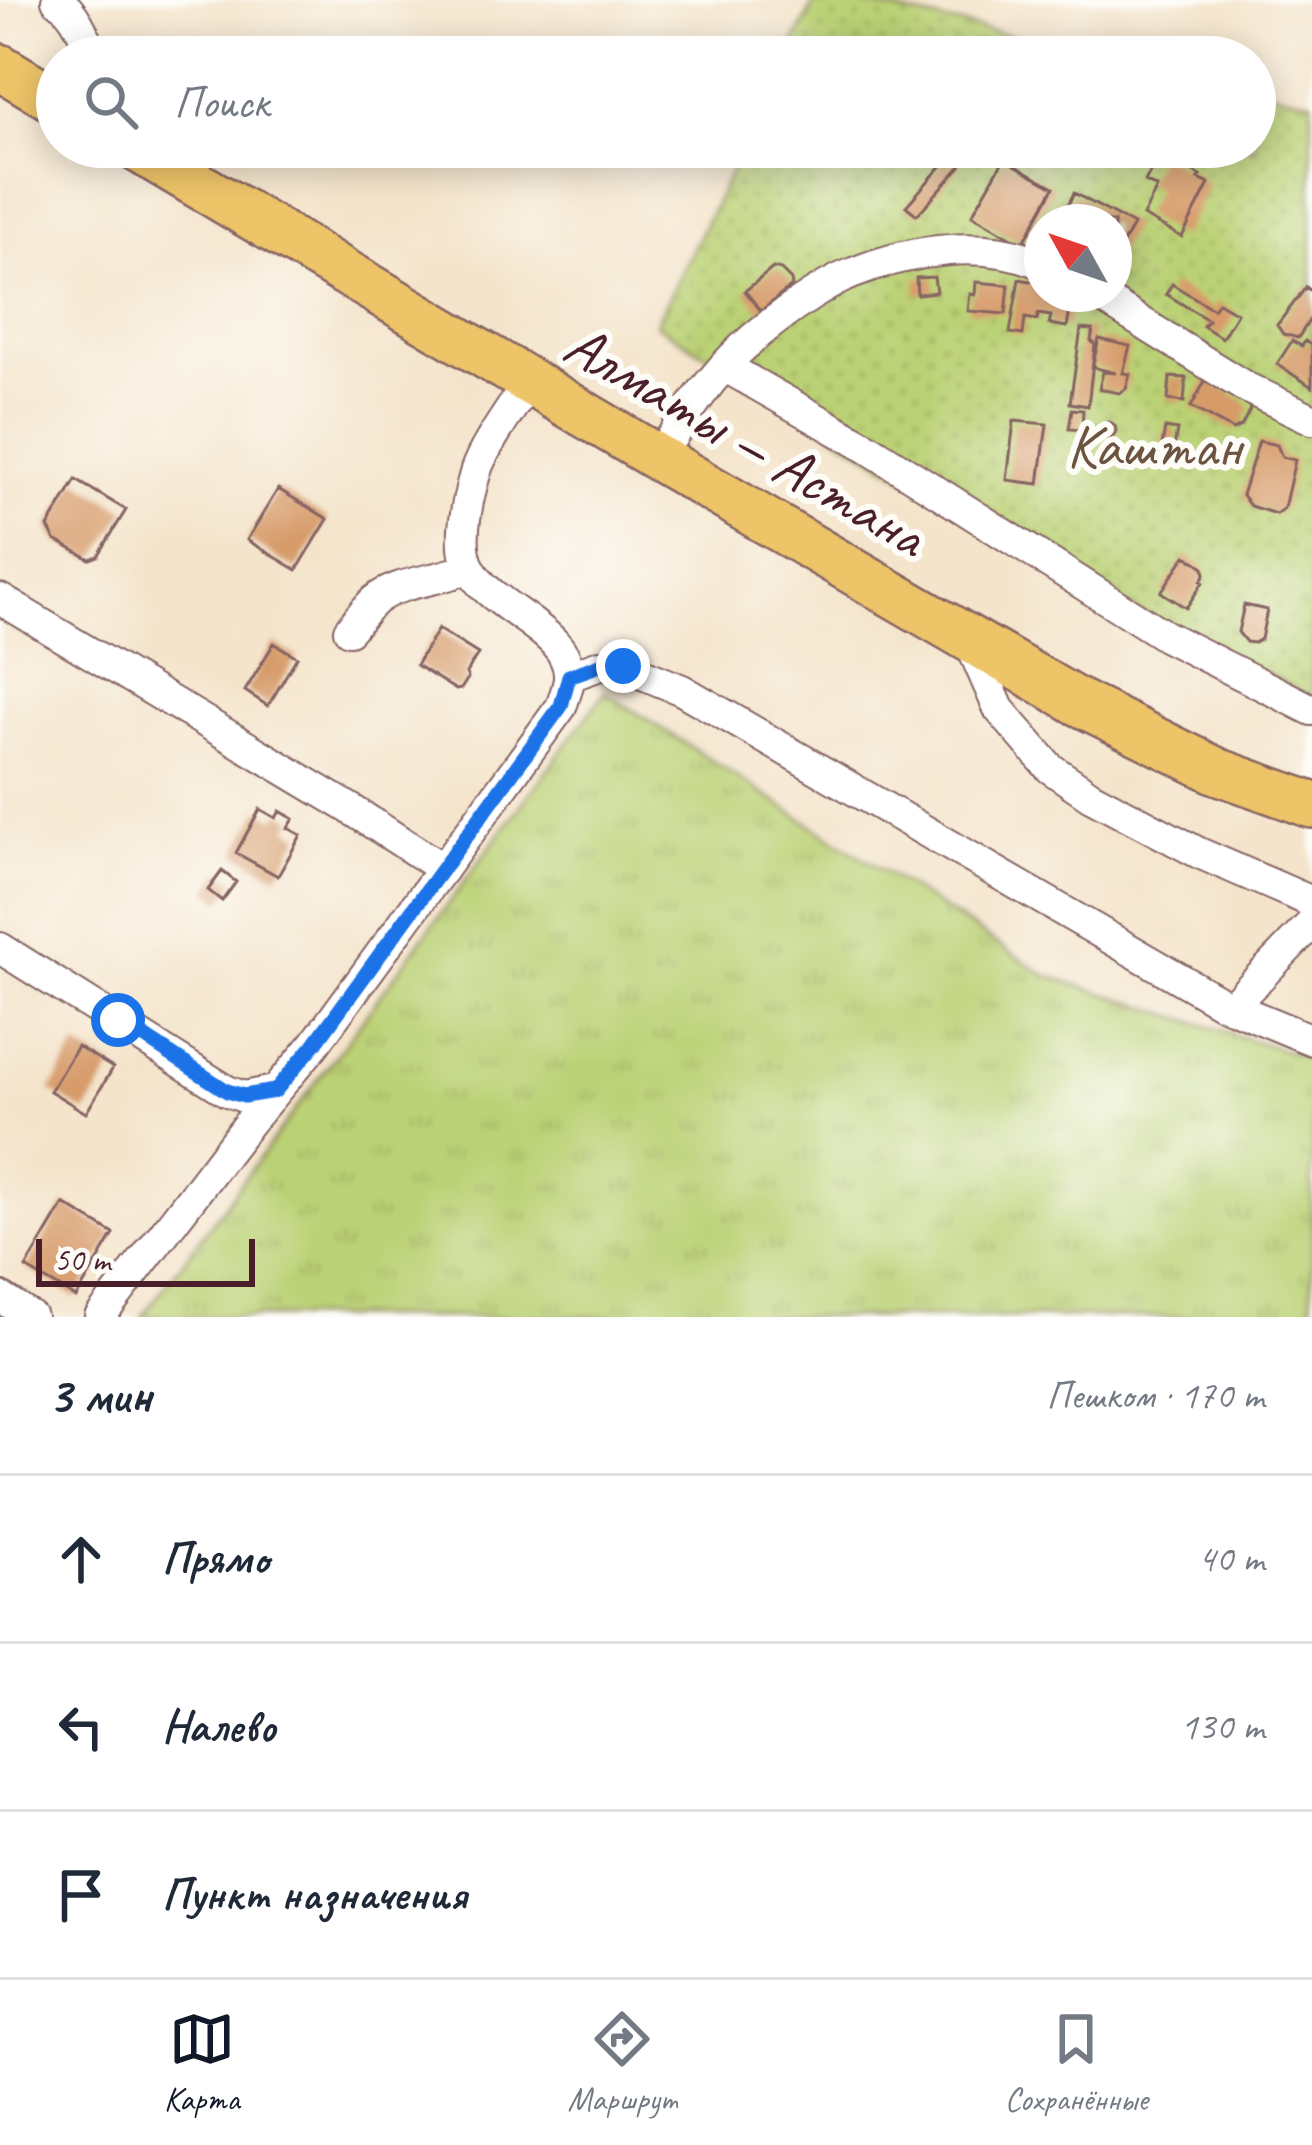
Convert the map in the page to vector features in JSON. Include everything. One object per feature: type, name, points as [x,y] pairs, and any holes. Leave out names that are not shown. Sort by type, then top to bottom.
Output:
[{"type":"highway","points":[[0,67],[36,88]]},
{"type":"highway","name":"Алматы — Астана","points":[[169,168],[1078,702],[1217,771],[1312,806]]},
{"type":"street","points":[[57,0],[65,5],[83,36]]},
{"type":"street","points":[[658,458],[698,398],[746,344],[846,275],[896,258],[955,250],[1006,252],[1024,258]]},
{"type":"street","points":[[1125,312],[1245,388],[1312,419]]},
{"type":"street","points":[[724,366],[868,448],[1165,636],[1312,710]]},
{"type":"street","points":[[100,1317],[314,1045],[561,706],[569,676],[564,656],[486,590],[469,568],[464,550],[478,465],[529,381]]},
{"type":"street","points":[[349,630],[375,600],[391,591],[469,568]]},
{"type":"street","points":[[0,598],[443,869]]},
{"type":"street","points":[[968,638],[999,709],[1050,768],[1091,796],[1199,853],[1312,902]]},
{"type":"street","points":[[569,676],[600,665],[623,666],[682,690],[1231,1007],[1312,1040]]},
{"type":"street","points":[[1231,1007],[1312,923]]},
{"type":"street","points":[[0,948],[227,1091],[244,1096],[275,1091]]},
{"type":"street","points":[[0,1297],[31,1317]]},
{"type":"green space","points":[[816,0],[843,0],[1013,36],[798,36]]},
{"type":"green space","name":"Каштан","points":[[1276,92],[1312,100],[1312,697],[1060,572],[656,324],[733,168],[1276,168]]},
{"type":"green space","points":[[605,692],[1045,975],[1312,1059],[1312,1317],[142,1317]]},
{"type":"building","points":[[940,168],[959,168],[917,215],[906,206]]},
{"type":"building","points":[[999,168],[1020,168],[1054,187],[1045,204],[1024,204],[1023,244],[972,215]]},
{"type":"building","points":[[1152,168],[1185,168],[1209,184],[1182,237],[1143,216],[1157,188],[1145,182]]},
{"type":"building","points":[[1074,193],[1094,204],[1068,204]]},
{"type":"building","points":[[773,268],[781,270],[792,286],[761,311],[745,291]]},
{"type":"building","points":[[934,277],[936,292],[917,294],[916,278]]},
{"type":"building","points":[[1019,279],[1024,280],[1024,312],[1070,312],[1067,327],[1049,324],[1051,316],[1038,314],[1037,320],[1025,318],[1023,335],[1010,333]]},
{"type":"building","points":[[976,282],[1009,285],[1006,314],[968,311]]},
{"type":"building","points":[[1172,284],[1213,309],[1218,302],[1237,313],[1222,338],[1203,326],[1208,320],[1166,294]]},
{"type":"building","points":[[1306,287],[1312,292],[1312,316],[1298,338],[1283,334],[1277,325]]},
{"type":"building","points":[[1081,329],[1093,330],[1095,344],[1088,406],[1070,403]]},
{"type":"building","points":[[1099,339],[1130,346],[1123,373],[1130,374],[1126,389],[1119,393],[1099,389],[1103,372],[1116,373],[1093,364]]},
{"type":"building","points":[[1292,341],[1312,346],[1312,387],[1277,364]]},
{"type":"building","points":[[1170,377],[1186,378],[1184,402],[1168,400]]},
{"type":"building","points":[[1206,379],[1246,402],[1250,409],[1242,425],[1233,430],[1191,407]]},
{"type":"building","points":[[1072,409],[1083,410],[1082,430],[1069,429]]},
{"type":"building","points":[[1014,421],[1047,424],[1039,484],[1007,480]]},
{"type":"building","points":[[1108,422],[1116,430],[1108,438],[1100,430]]},
{"type":"building","points":[[1165,428],[1177,430],[1174,448],[1162,446]]},
{"type":"building","points":[[1259,441],[1277,445],[1282,457],[1295,460],[1284,508],[1276,514],[1250,506],[1242,495]]},
{"type":"building","points":[[76,480],[126,510],[98,556],[90,559],[55,540],[48,527]]},
{"type":"building","points":[[278,489],[328,519],[297,570],[247,540]]},
{"type":"building","points":[[1186,555],[1204,567],[1205,575],[1186,608],[1161,592]]},
{"type":"building","points":[[1244,605],[1267,610],[1261,639],[1254,643],[1246,642],[1238,632]]},
{"type":"building","points":[[438,629],[478,654],[461,689],[416,665]]},
{"type":"building","points":[[274,643],[297,657],[268,706],[245,691]]},
{"type":"building","points":[[260,809],[276,818],[280,811],[294,819],[288,828],[301,835],[278,876],[236,853]]},
{"type":"building","points":[[222,871],[236,882],[222,901],[208,890]]},
{"type":"building","points":[[77,1046],[113,1068],[86,1113],[50,1091]]},
{"type":"building","points":[[64,1204],[114,1234],[76,1298],[26,1268]]},
{"type":"route","points":[[118,1020],[227,1091],[244,1096],[275,1091],[500,793],[561,706],[569,676],[600,665],[623,666]]}]
